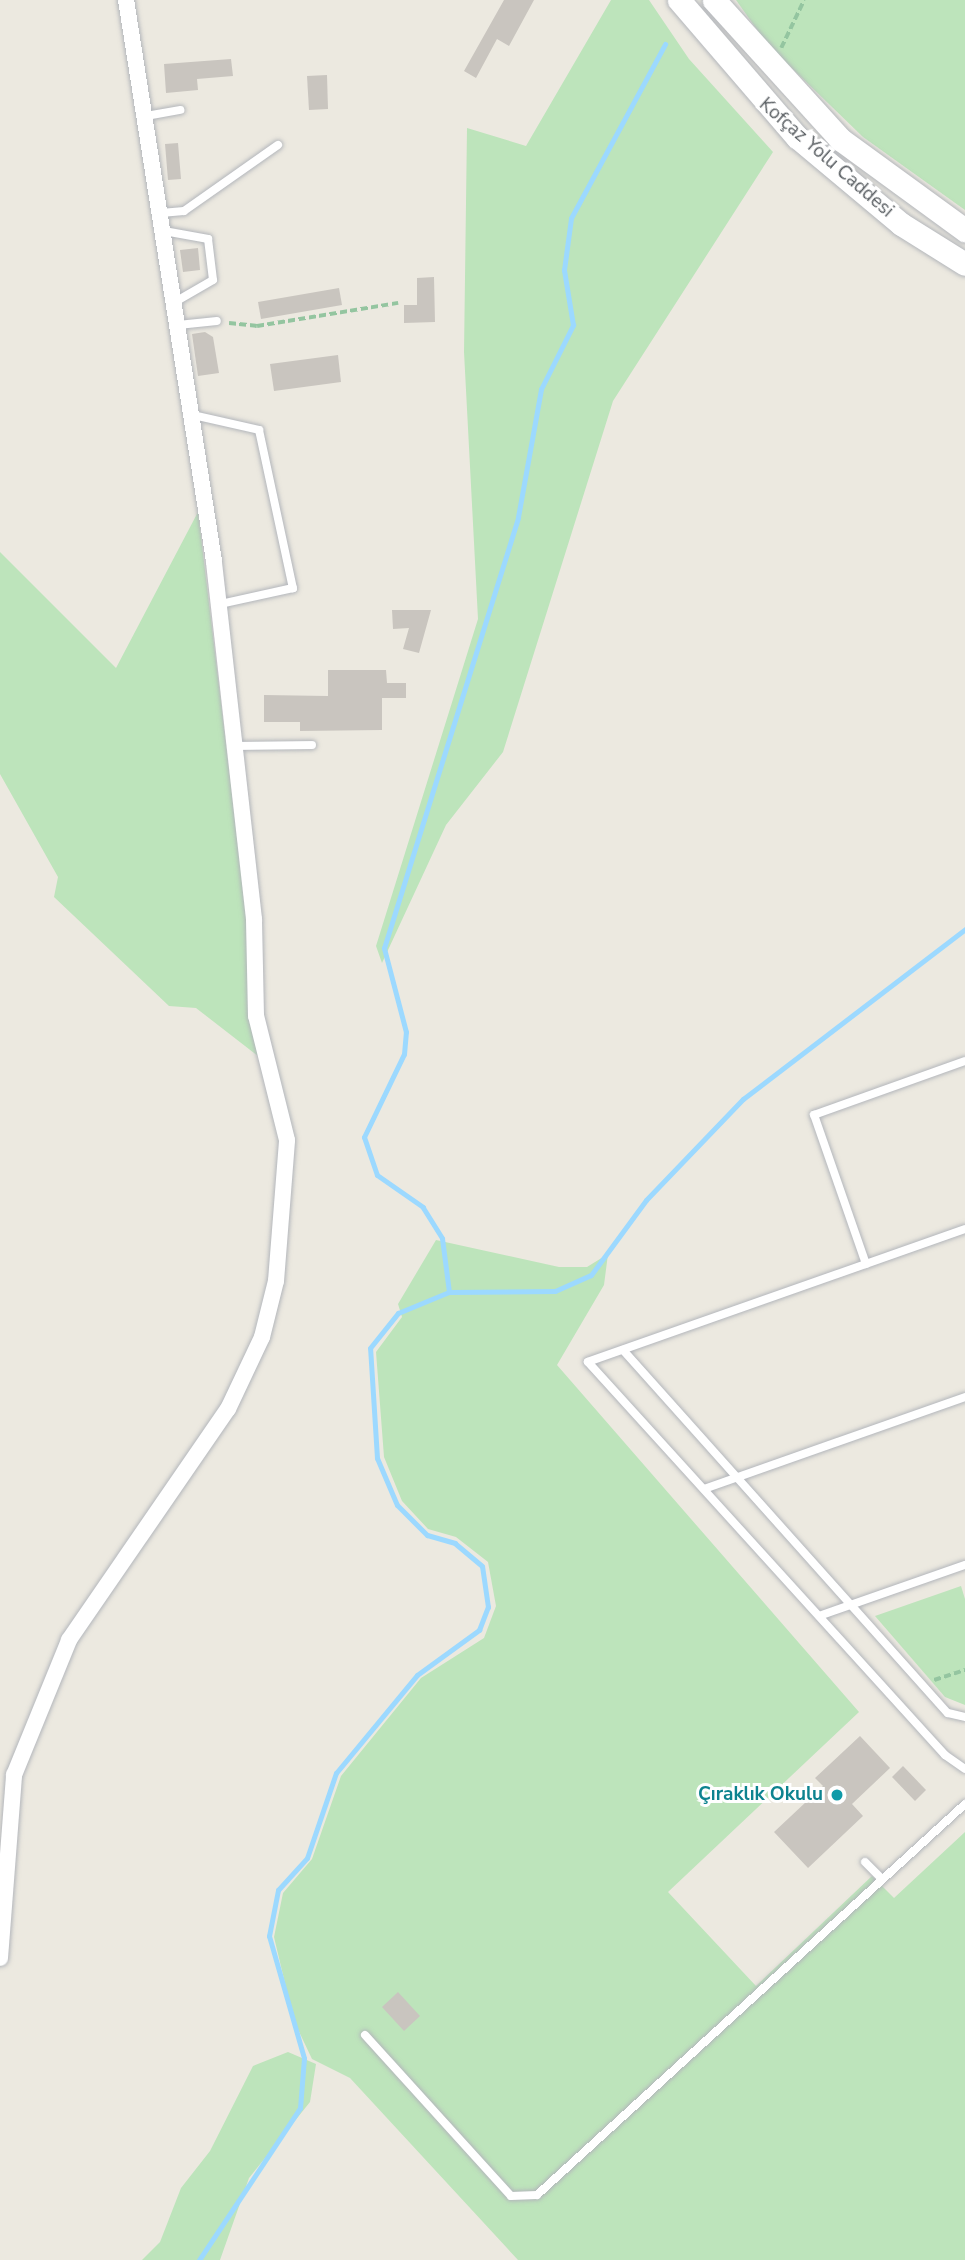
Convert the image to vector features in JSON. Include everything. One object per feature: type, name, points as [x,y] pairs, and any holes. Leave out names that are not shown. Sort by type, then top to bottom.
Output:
[{"type":"main road","name":"Kofçaz Yolu Caddesi","points":[[679,0],[797,137],[901,223],[965,264]]},
{"type":"main road","name":"Kofçaz Yolu Caddesi","points":[[714,0],[769,68],[840,139],[965,230]]},
{"type":"street","points":[[0,1958],[14,1775],[35,1714],[69,1640],[228,1409],[262,1337],[276,1281],[288,1140],[256,1016],[254,919],[220,604],[146,116],[125,0]]},
{"type":"lane","points":[[146,116],[180,110]]},
{"type":"lane","points":[[161,213],[184,211],[278,145]]},
{"type":"lane","points":[[164,231],[208,239],[213,280],[175,302]]},
{"type":"lane","points":[[178,325],[216,321]]},
{"type":"lane","points":[[193,415],[259,430],[293,588],[220,604]]},
{"type":"lane","points":[[236,746],[312,745]]},
{"type":"lane","points":[[866,1264],[814,1115],[965,1061]]},
{"type":"lane","points":[[965,1229],[588,1362],[945,1755],[965,1769]]},
{"type":"lane","points":[[623,1350],[948,1713],[965,1717]]},
{"type":"lane","points":[[704,1489],[965,1397]]},
{"type":"lane","points":[[819,1616],[965,1565]]},
{"type":"lane","points":[[365,2035],[511,2196],[537,2195],[965,1804]]},
{"type":"lane","points":[[865,1862],[882,1879]]},
{"type":"path","points":[[769,68],[804,0]]},
{"type":"path","points":[[216,321],[257,326],[398,303]]},
{"type":"path","points":[[922,1684],[965,1670]]},
{"type":"green space","points":[[611,0],[649,0],[689,59],[773,152],[613,401],[503,752],[446,825],[382,963],[376,946],[478,619],[464,352],[467,128],[526,146]]},
{"type":"green space","points":[[736,0],[965,0],[965,210],[863,137],[768,45]]},
{"type":"green space","points":[[198,512],[246,910],[249,1015],[263,1060],[196,1008],[169,1006],[54,897],[58,877],[0,774],[0,552],[116,668]]},
{"type":"green space","points":[[436,1240],[559,1267],[587,1267],[608,1254],[604,1285],[557,1365],[859,1712],[668,1892],[756,1986],[872,1876],[894,1898],[965,1832],[965,2260],[518,2260],[350,2078],[312,2059],[294,2021],[274,1937],[283,1893],[312,1859],[341,1776],[421,1678],[484,1638],[496,1606],[488,1562],[456,1537],[428,1529],[402,1501],[384,1457],[376,1352],[402,1317],[398,1304]]},
{"type":"green space","points":[[961,1586],[965,1599],[965,1705],[945,1697],[875,1616]]},
{"type":"green space","points":[[288,2052],[316,2064],[310,2102],[249,2178],[220,2260],[142,2260],[160,2242],[181,2188],[210,2151],[253,2066]]},
{"type":"building","points":[[504,0],[534,0],[509,46],[497,39],[476,78],[464,71]]},
{"type":"building","points":[[231,59],[233,76],[197,79],[198,90],[166,93],[164,64]]},
{"type":"building","points":[[327,75],[328,109],[309,110],[307,76]]},
{"type":"building","points":[[178,143],[181,179],[168,180],[165,144]]},
{"type":"building","points":[[198,248],[200,270],[183,272],[180,250]]},
{"type":"building","points":[[434,277],[435,322],[404,323],[404,305],[417,305],[417,278]]},
{"type":"building","points":[[339,288],[342,305],[261,319],[258,302]]},
{"type":"building","points":[[205,332],[213,337],[219,373],[198,376],[192,334]]},
{"type":"building","points":[[338,355],[341,382],[274,391],[270,364]]},
{"type":"building","points":[[392,610],[431,610],[419,653],[403,649],[409,628],[393,629]]},
{"type":"building","points":[[328,670],[386,670],[387,683],[406,683],[406,698],[382,698],[382,730],[300,731],[300,722],[264,722],[264,695],[328,696]]},
{"type":"building","name":"Çıraklık Okulu","points":[[860,1736],[890,1768],[852,1804],[863,1816],[808,1868],[774,1832],[823,1786],[815,1778]]},
{"type":"building","points":[[903,1766],[926,1790],[915,1801],[892,1777]]},
{"type":"building","points":[[398,1992],[420,2016],[404,2031],[382,2007]]},
{"type":"waterway","points":[[199,2260],[300,2108],[304,2058],[269,1936],[278,1890],[307,1858],[336,1773],[417,1675],[479,1630],[488,1607],[482,1566],[455,1543],[427,1535],[397,1505],[377,1458],[370,1348],[398,1313],[449,1292],[442,1238],[423,1207],[377,1175],[364,1137],[404,1054],[406,1032],[384,948],[518,517],[541,389],[573,325],[564,270],[571,218],[665,44]]},
{"type":"waterway","points":[[449,1292],[555,1291],[591,1275],[646,1200],[743,1099],[965,929]]},
{"type":"place","name":"Çıraklık Okulu","points":[[837,1795]]}]
